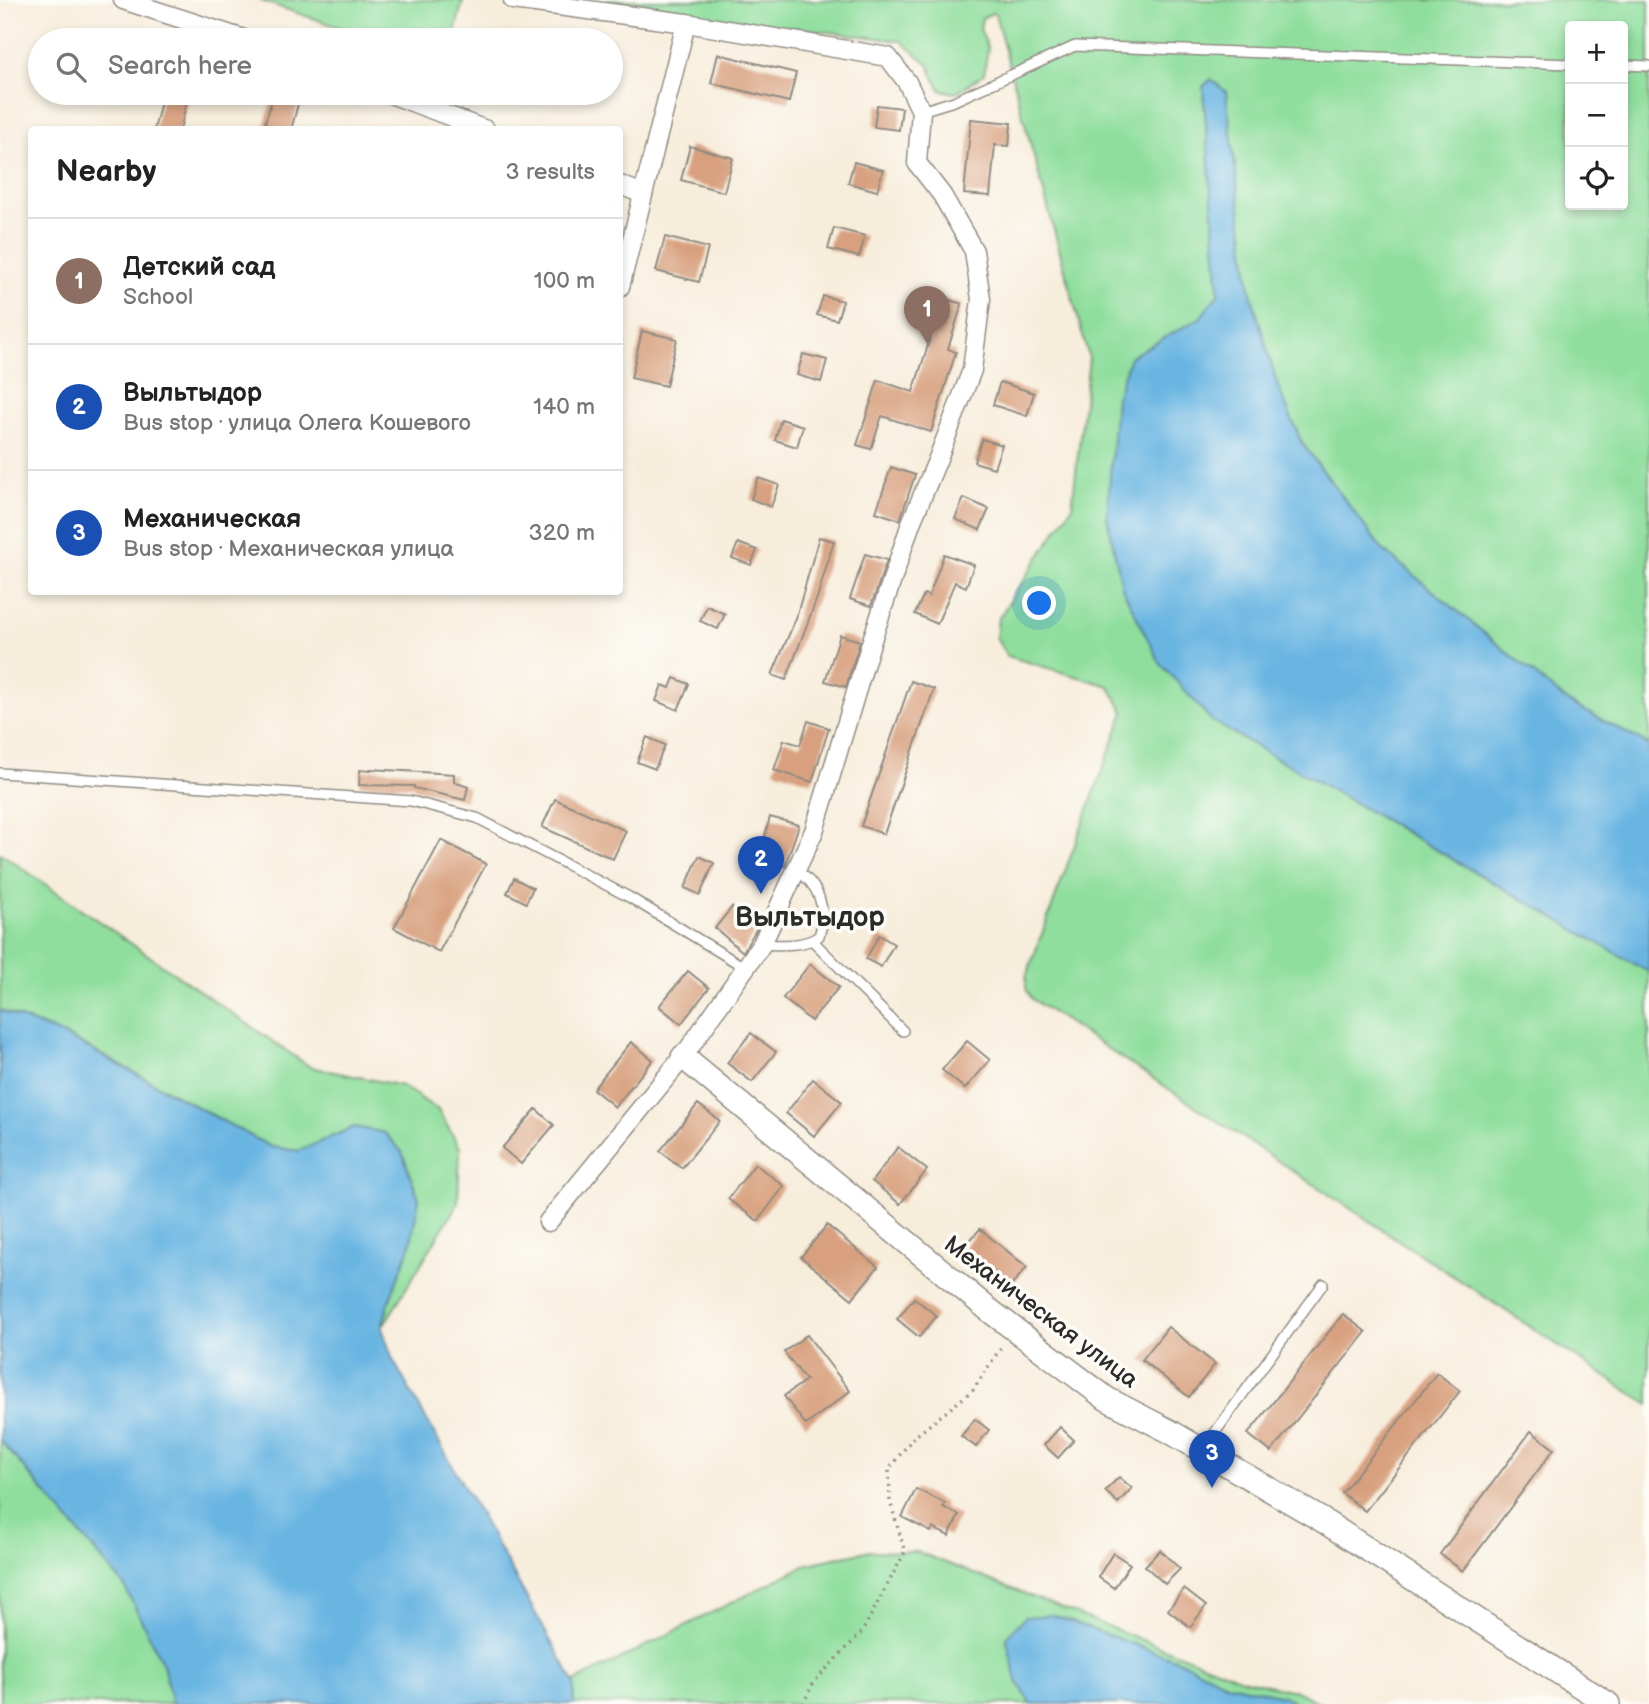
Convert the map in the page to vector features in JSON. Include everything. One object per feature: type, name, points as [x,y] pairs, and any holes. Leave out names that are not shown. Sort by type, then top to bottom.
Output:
[{"type":"street","points":[[122,0],[210,28]]},
{"type":"street","points":[[513,0],[686,23],[888,57],[907,82],[921,111],[917,163],[942,195],[974,251],[981,299],[972,370],[911,523],[871,643],[814,831],[762,944],[683,1057],[548,1222]]},
{"type":"street","points":[[623,275],[686,23]]},
{"type":"street","points":[[420,105],[475,126]]},
{"type":"street","points":[[623,185],[643,194]]},
{"type":"street","name":"Механическая улица","points":[[683,1057],[989,1310],[1107,1399],[1202,1450],[1322,1520],[1608,1704]]},
{"type":"lane","points":[[921,111],[954,102],[1075,46],[1565,64]]},
{"type":"lane","points":[[1628,65],[1649,66]]},
{"type":"lane","points":[[0,773],[411,801],[477,818],[629,897],[744,967]]},
{"type":"lane","points":[[762,944],[800,944],[813,941],[819,936],[823,910],[809,878],[796,871]]},
{"type":"lane","points":[[813,941],[902,1031]]},
{"type":"lane","points":[[1202,1450],[1324,1284]]},
{"type":"path","points":[[803,1704],[814,1682],[862,1632],[905,1552],[890,1501],[889,1469],[912,1438],[973,1391],[1005,1341]]},
{"type":"green space","points":[[259,0],[463,0],[456,28],[341,28]]},
{"type":"green space","points":[[606,0],[1649,0],[1649,745],[1568,702],[1382,549],[1302,443],[1278,387],[1250,290],[1226,92],[1211,80],[1203,87],[1219,293],[1200,318],[1130,357],[1212,721],[1649,972],[1649,1405],[1032,999],[1026,989],[1026,977],[1124,712],[1109,686],[1007,656],[996,638],[998,619],[1072,507],[1089,358],[995,14],[982,18],[980,29],[988,48],[984,74],[956,93],[940,90],[928,64],[901,41],[691,15]]},
{"type":"green space","points":[[0,853],[310,1067],[402,1086],[438,1110],[460,1148],[458,1203],[382,1328],[419,1199],[402,1152],[385,1133],[354,1127],[299,1151],[271,1147],[65,1035],[0,1010]]},
{"type":"green space","points":[[0,1440],[124,1585],[163,1664],[172,1704],[0,1704]]},
{"type":"green space","points":[[866,1551],[918,1552],[1242,1679],[1298,1692],[1321,1704],[1296,1704],[1283,1696],[1228,1684],[1180,1661],[1052,1615],[1017,1681],[1031,1704],[574,1704],[574,1682],[808,1564]]},
{"type":"water","points":[[1211,79],[1226,92],[1250,290],[1278,387],[1302,443],[1382,549],[1568,702],[1649,745],[1649,972],[1212,721],[1160,663],[1122,588],[1107,517],[1116,398],[1130,357],[1200,318],[1219,293],[1203,87]]},
{"type":"water","points":[[0,1010],[64,1035],[271,1147],[299,1151],[354,1127],[385,1133],[402,1152],[419,1199],[410,1247],[389,1301],[382,1328],[393,1360],[574,1682],[574,1704],[172,1704],[163,1664],[124,1585],[0,1440]]},
{"type":"water","points":[[1052,1615],[1180,1661],[1228,1684],[1283,1696],[1296,1704],[1031,1704],[1017,1681],[1006,1637],[1025,1617]]},
{"type":"building","points":[[718,54],[796,73],[789,102],[711,83]]},
{"type":"building","points":[[160,105],[186,105],[181,126],[155,126]]},
{"type":"building","points":[[270,105],[298,105],[292,126],[264,126]]},
{"type":"building","points":[[877,105],[902,108],[899,130],[874,127]]},
{"type":"building","points":[[971,119],[1011,123],[1009,146],[995,145],[990,196],[964,194]]},
{"type":"building","points":[[690,146],[733,158],[724,192],[681,180]]},
{"type":"building","points":[[854,162],[883,170],[877,191],[848,183]]},
{"type":"building","points":[[834,228],[865,236],[859,257],[828,249]]},
{"type":"building","points":[[665,237],[708,248],[699,282],[656,271]]},
{"type":"building","points":[[823,296],[843,301],[837,320],[817,315]]},
{"type":"building","points":[[943,298],[962,304],[948,349],[956,352],[931,432],[882,416],[871,449],[857,445],[878,380],[913,392]]},
{"type":"building","points":[[642,331],[677,339],[666,386],[631,378]]},
{"type":"building","points":[[803,354],[827,360],[821,382],[797,375]]},
{"type":"building","points":[[1000,382],[1034,393],[1027,416],[993,405]]},
{"type":"building","points":[[781,419],[803,426],[797,447],[775,440]]},
{"type":"building","points":[[982,439],[1002,445],[994,468],[974,462]]},
{"type":"building","points":[[891,467],[915,475],[900,520],[876,512]]},
{"type":"building","points":[[758,478],[779,485],[771,507],[751,499]]},
{"type":"building","points":[[964,498],[989,509],[980,530],[955,519]]},
{"type":"building","points":[[819,537],[834,541],[817,598],[786,680],[772,675],[796,618]]},
{"type":"building","points":[[738,543],[757,550],[751,565],[732,558]]},
{"type":"building","points":[[865,554],[887,560],[871,606],[850,599]]},
{"type":"building","points":[[944,554],[974,565],[966,587],[955,582],[937,624],[915,614],[924,594],[929,596]]},
{"type":"building","points":[[707,606],[725,614],[718,629],[700,621]]},
{"type":"building","points":[[840,635],[860,641],[846,687],[825,681]]},
{"type":"building","points":[[674,678],[689,684],[678,710],[656,701],[662,685],[670,688]]},
{"type":"building","points":[[911,681],[934,689],[884,834],[861,826]]},
{"type":"building","points":[[808,721],[829,728],[812,782],[774,770],[784,740],[800,745]]},
{"type":"building","points":[[647,737],[665,745],[655,769],[637,762]]},
{"type":"building","points":[[360,770],[454,774],[454,782],[468,787],[465,800],[414,786],[359,785]]},
{"type":"building","points":[[555,799],[626,831],[613,859],[542,827]]},
{"type":"building","points":[[770,817],[799,825],[785,866],[759,858]]},
{"type":"building","points":[[441,840],[486,864],[439,952],[394,928]]},
{"type":"building","points":[[699,856],[714,863],[700,895],[685,888]]},
{"type":"building","points":[[514,878],[533,888],[526,903],[507,893]]},
{"type":"building","points":[[732,907],[757,928],[743,952],[715,928]]},
{"type":"building","points":[[879,935],[894,944],[881,967],[866,959]]},
{"type":"building","points":[[810,964],[839,987],[811,1021],[783,998]]},
{"type":"building","points":[[688,971],[709,988],[681,1024],[659,1006]]},
{"type":"building","points":[[751,1033],[776,1052],[752,1082],[727,1063]]},
{"type":"building","points":[[967,1041],[990,1060],[965,1089],[942,1070]]},
{"type":"building","points":[[631,1042],[653,1060],[615,1107],[593,1089]]},
{"type":"building","points":[[813,1079],[842,1102],[814,1136],[786,1113]]},
{"type":"building","points":[[698,1104],[720,1121],[682,1168],[660,1151]]},
{"type":"building","points":[[536,1109],[554,1125],[521,1164],[502,1148]]},
{"type":"building","points":[[898,1147],[927,1170],[900,1204],[872,1181]]},
{"type":"building","points":[[755,1164],[784,1186],[758,1221],[728,1199]]},
{"type":"building","points":[[827,1225],[878,1267],[852,1299],[801,1257]]},
{"type":"building","points":[[980,1229],[1027,1267],[1011,1286],[964,1247]]},
{"type":"building","points":[[914,1298],[937,1316],[919,1337],[897,1319]]},
{"type":"building","points":[[1343,1314],[1366,1332],[1271,1452],[1248,1434]]},
{"type":"building","points":[[1168,1327],[1215,1364],[1189,1397],[1142,1360]]},
{"type":"building","points":[[807,1335],[850,1391],[806,1425],[784,1396],[806,1380],[784,1352]]},
{"type":"building","points":[[1437,1373],[1460,1391],[1365,1511],[1342,1493]]},
{"type":"building","points":[[975,1419],[989,1430],[976,1447],[961,1436]]},
{"type":"building","points":[[1060,1427],[1074,1440],[1058,1458],[1044,1445]]},
{"type":"building","points":[[1531,1431],[1554,1449],[1463,1571],[1440,1554]]},
{"type":"building","points":[[1119,1477],[1132,1488],[1118,1503],[1105,1491]]},
{"type":"building","points":[[916,1489],[945,1503],[943,1507],[959,1515],[949,1536],[933,1528],[931,1532],[902,1517]]},
{"type":"building","points":[[1160,1550],[1180,1569],[1165,1584],[1145,1566]]},
{"type":"building","points":[[1113,1553],[1130,1564],[1114,1588],[1098,1577]]},
{"type":"building","points":[[1184,1589],[1206,1606],[1190,1627],[1168,1610]]},
{"type":"place","name":"Детский сад","points":[[927,344]]},
{"type":"place","name":"Выльтыдор","points":[[761,894]]},
{"type":"place","name":"Механическая","points":[[1212,1488]]},
{"type":"district","name":"Выльтыдор","points":[[810,917]]}]
